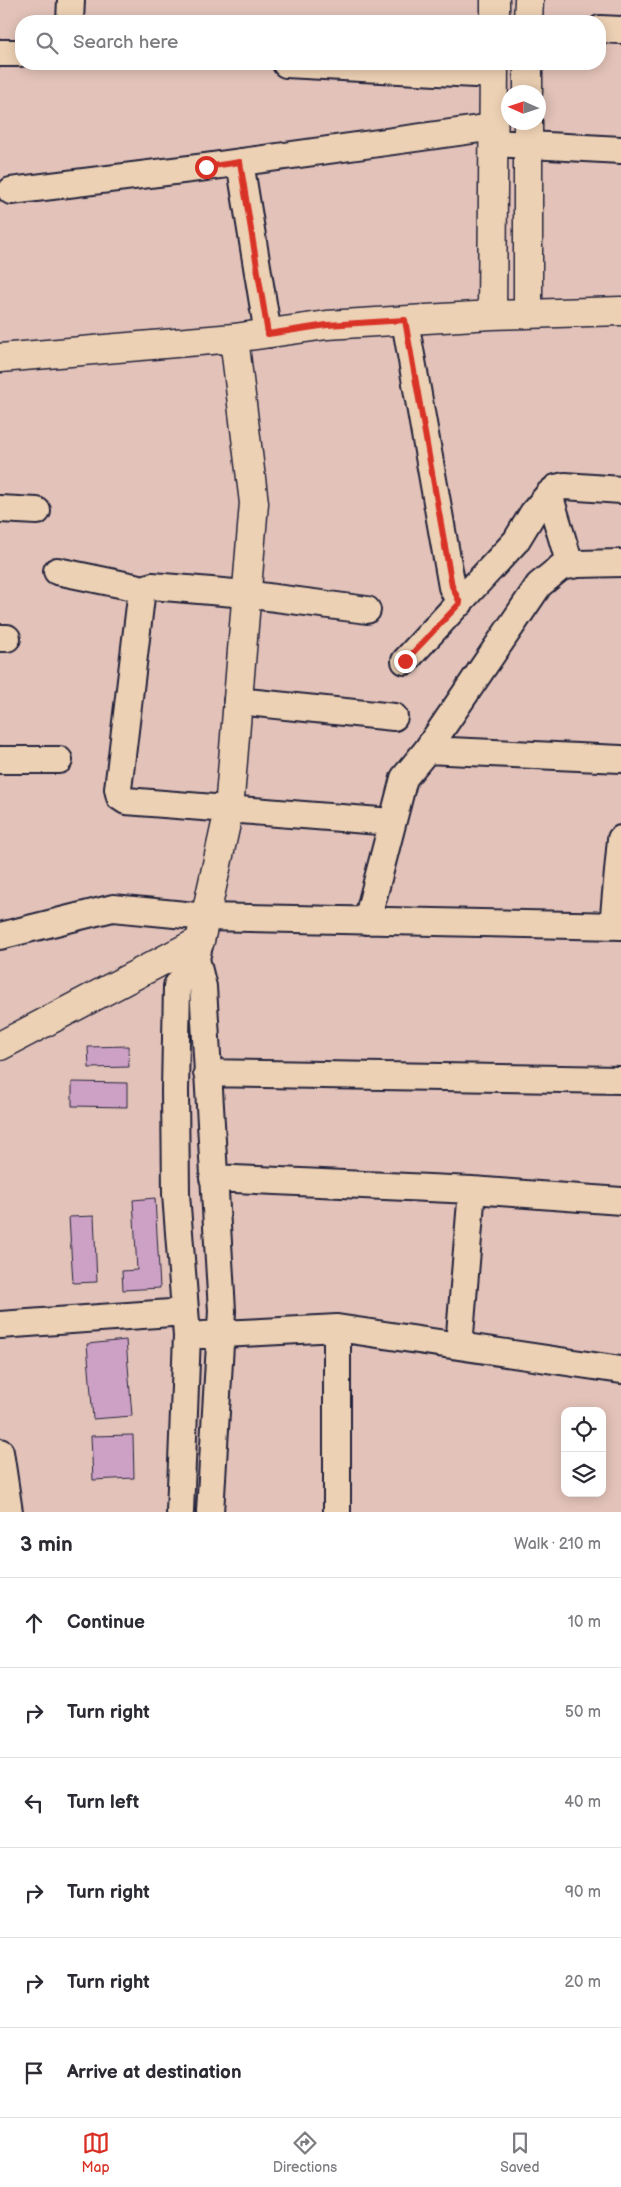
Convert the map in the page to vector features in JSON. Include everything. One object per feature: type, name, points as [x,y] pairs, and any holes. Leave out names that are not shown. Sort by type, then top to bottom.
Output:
[{"type":"street","points":[[70,15],[71,0]]},
{"type":"street","points":[[495,0],[495,15]]},
{"type":"street","points":[[528,15],[529,0]]},
{"type":"street","points":[[606,30],[621,30]]},
{"type":"street","points":[[0,53],[15,53]]},
{"type":"street","points":[[492,315],[494,70]]},
{"type":"street","points":[[528,70],[528,85]]},
{"type":"street","points":[[528,134],[528,314]]},
{"type":"street","points":[[11,191],[240,162],[493,135],[528,134],[621,150]]},
{"type":"street","points":[[240,162],[268,334]]},
{"type":"street","points":[[0,358],[234,338],[327,325],[492,315],[621,311]]},
{"type":"street","points":[[405,320],[452,586],[460,603]]},
{"type":"street","points":[[180,1512],[186,1324],[176,1194],[177,986],[200,939],[229,810],[254,503],[234,338]]},
{"type":"street","points":[[405,661],[516,541],[532,513],[556,488],[565,486],[621,490]]},
{"type":"street","points":[[549,494],[570,566]]},
{"type":"street","points":[[0,509],[37,511]]},
{"type":"street","points":[[367,921],[404,778],[427,750],[538,586],[561,567],[621,563]]},
{"type":"street","points":[[57,571],[144,589],[152,586],[246,594],[367,610]]},
{"type":"street","points":[[144,589],[141,597],[119,779],[118,789],[120,797],[126,801],[392,822]]},
{"type":"street","points":[[237,701],[394,717]]},
{"type":"street","points":[[427,750],[621,759]]},
{"type":"street","points":[[0,760],[59,760]]},
{"type":"street","points":[[0,1046],[200,939],[367,921],[617,926],[621,839]]},
{"type":"street","points":[[0,936],[113,908],[200,939]]},
{"type":"street","points":[[200,939],[222,1312],[210,1512]]},
{"type":"street","points":[[207,1073],[621,1080]]},
{"type":"street","points":[[213,1178],[472,1190],[621,1201]]},
{"type":"street","points":[[458,1346],[472,1190]]},
{"type":"street","points":[[0,1325],[186,1324],[220,1333],[337,1328],[621,1370]]},
{"type":"street","points":[[337,1328],[337,1512]]},
{"type":"street","points":[[0,1452],[9,1512]]},
{"type":"building","points":[[128,1046],[129,1067],[89,1068],[88,1047]]},
{"type":"building","points":[[72,1082],[127,1083],[127,1107],[72,1106]]},
{"type":"building","points":[[155,1198],[160,1288],[123,1290],[122,1271],[137,1270],[133,1200]]},
{"type":"building","points":[[94,1216],[97,1282],[73,1283],[69,1217]]},
{"type":"building","points":[[126,1340],[132,1416],[93,1419],[87,1344]]},
{"type":"building","points":[[133,1435],[134,1478],[93,1480],[91,1436]]},
{"type":"route","points":[[206,167],[240,162],[268,334],[327,325],[405,320],[452,586],[460,603],[405,661]]}]
